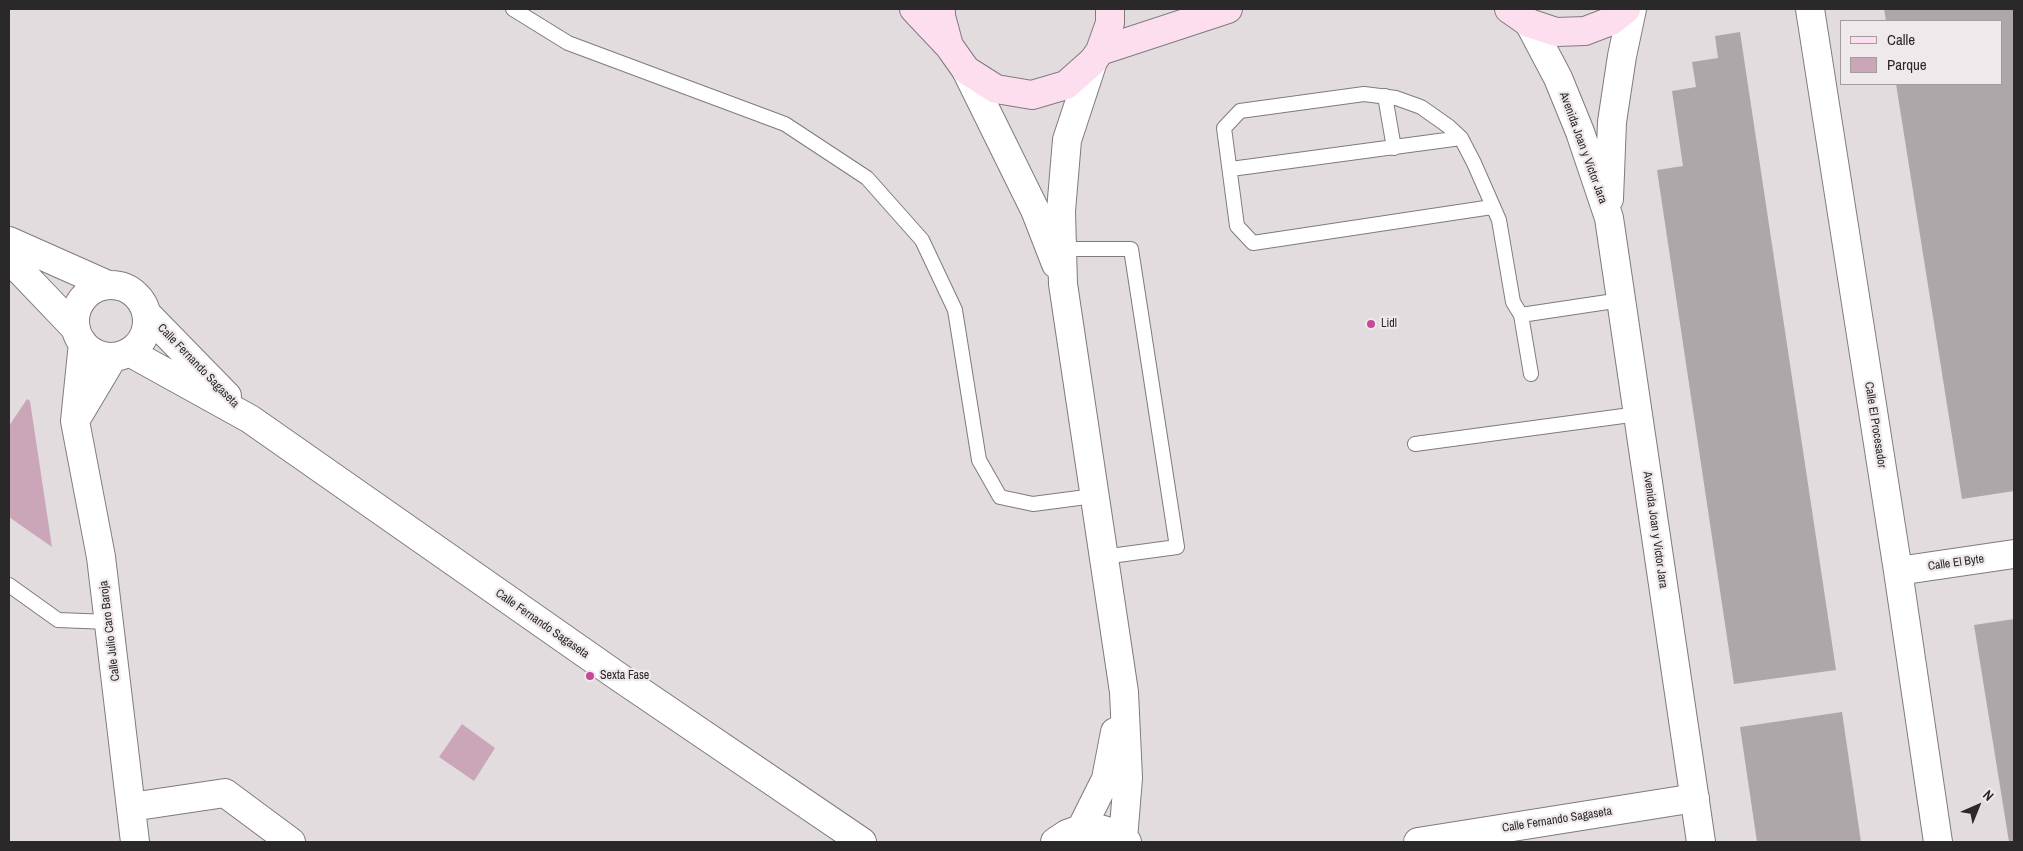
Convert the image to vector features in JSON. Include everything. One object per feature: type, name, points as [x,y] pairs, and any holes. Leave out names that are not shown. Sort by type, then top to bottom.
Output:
[{"type":"street","points":[[914,9],[948,46],[966,70],[1035,210],[1063,284]]},
{"type":"street","points":[[941,9],[940,16],[948,46]]},
{"type":"street","points":[[1055,842],[1067,834],[1081,829],[1096,828],[1110,832],[1125,840],[1128,778],[1124,692],[1063,284],[1061,211],[1067,140],[1110,23],[1110,9]]},
{"type":"street","points":[[966,70],[996,89],[1032,94],[1066,85],[1097,56],[1228,9]]},
{"type":"street","points":[[1519,16],[1556,32],[1585,31],[1611,21],[1626,9]]},
{"type":"street","name":"Avenida Joan y Víctor Jara","points":[[1609,218],[1612,122],[1622,56],[1632,9]]},
{"type":"street","name":"Calle El Procesador","points":[[1810,9],[1898,571],[1938,842]]},
{"type":"street","name":"Avenida Joan y Víctor Jara","points":[[1519,16],[1558,78],[1580,132],[1609,218]]},
{"type":"street","name":"Avenida Joan y Victor Jara","points":[[1609,218],[1701,842]]},
{"type":"street","points":[[9,241],[108,285]]},
{"type":"street","points":[[9,259],[91,351],[101,356],[121,354],[138,345],[144,335],[147,324],[143,303],[136,295],[119,286],[96,287],[86,294],[74,316],[79,336]]},
{"type":"street","name":"Calle Fernando Sagaseta","points":[[146,313],[250,419]]},
{"type":"street","name":"Calle Julio Caro Baroja","points":[[79,336],[75,421],[101,557],[135,842]]},
{"type":"street","points":[[75,421],[121,354]]},
{"type":"street","name":"Calle Fernando Sagaseta","points":[[121,354],[250,419],[616,674],[862,842]]},
{"type":"street","name":"Calle El Byte","points":[[1898,571],[2014,554]]},
{"type":"street","points":[[1081,829],[1106,779],[1124,692]]},
{"type":"street","points":[[131,807],[225,793],[286,841]]},
{"type":"street","name":"Calle Fernando Sagaseta","points":[[1418,842],[1695,798]]},
{"type":"lane","points":[[513,9],[568,43],[785,124],[867,178],[922,240],[955,310],[979,460],[1000,497],[1033,504],[1094,496]]},
{"type":"lane","points":[[1492,207],[1254,243],[1237,226],[1231,169],[1224,128],[1240,111],[1364,94],[1396,98],[1421,107],[1448,126],[1461,138],[1499,220],[1513,302],[1522,316],[1531,374]]},
{"type":"lane","points":[[1385,96],[1394,148]]},
{"type":"lane","points":[[1231,169],[1461,138]]},
{"type":"lane","points":[[1062,248],[1131,249],[1177,547],[1103,557]]},
{"type":"lane","points":[[1522,316],[1621,300]]},
{"type":"lane","points":[[1416,444],[1638,414]]},
{"type":"lane","points":[[9,586],[58,620],[109,622]]},
{"type":"green space","points":[[27,399],[30,401],[52,547],[9,517],[9,426]]},
{"type":"green space","points":[[462,724],[495,748],[474,781],[439,757]]},
{"type":"building","points":[[1884,9],[2014,9],[2014,491],[1962,499],[1896,85],[2003,85],[2003,20],[1886,20]]},
{"type":"building","points":[[1740,32],[1836,670],[1734,684],[1657,170],[1683,166],[1672,91],[1696,87],[1692,62],[1718,58],[1715,36]]},
{"type":"building","points":[[2014,619],[2014,842],[2009,842],[1974,625]]},
{"type":"building","points":[[1842,712],[1861,842],[1757,842],[1740,727]]},
{"type":"place","name":"Lidl","points":[[1371,324]]},
{"type":"place","name":"Sexta Fase","points":[[590,676]]}]
